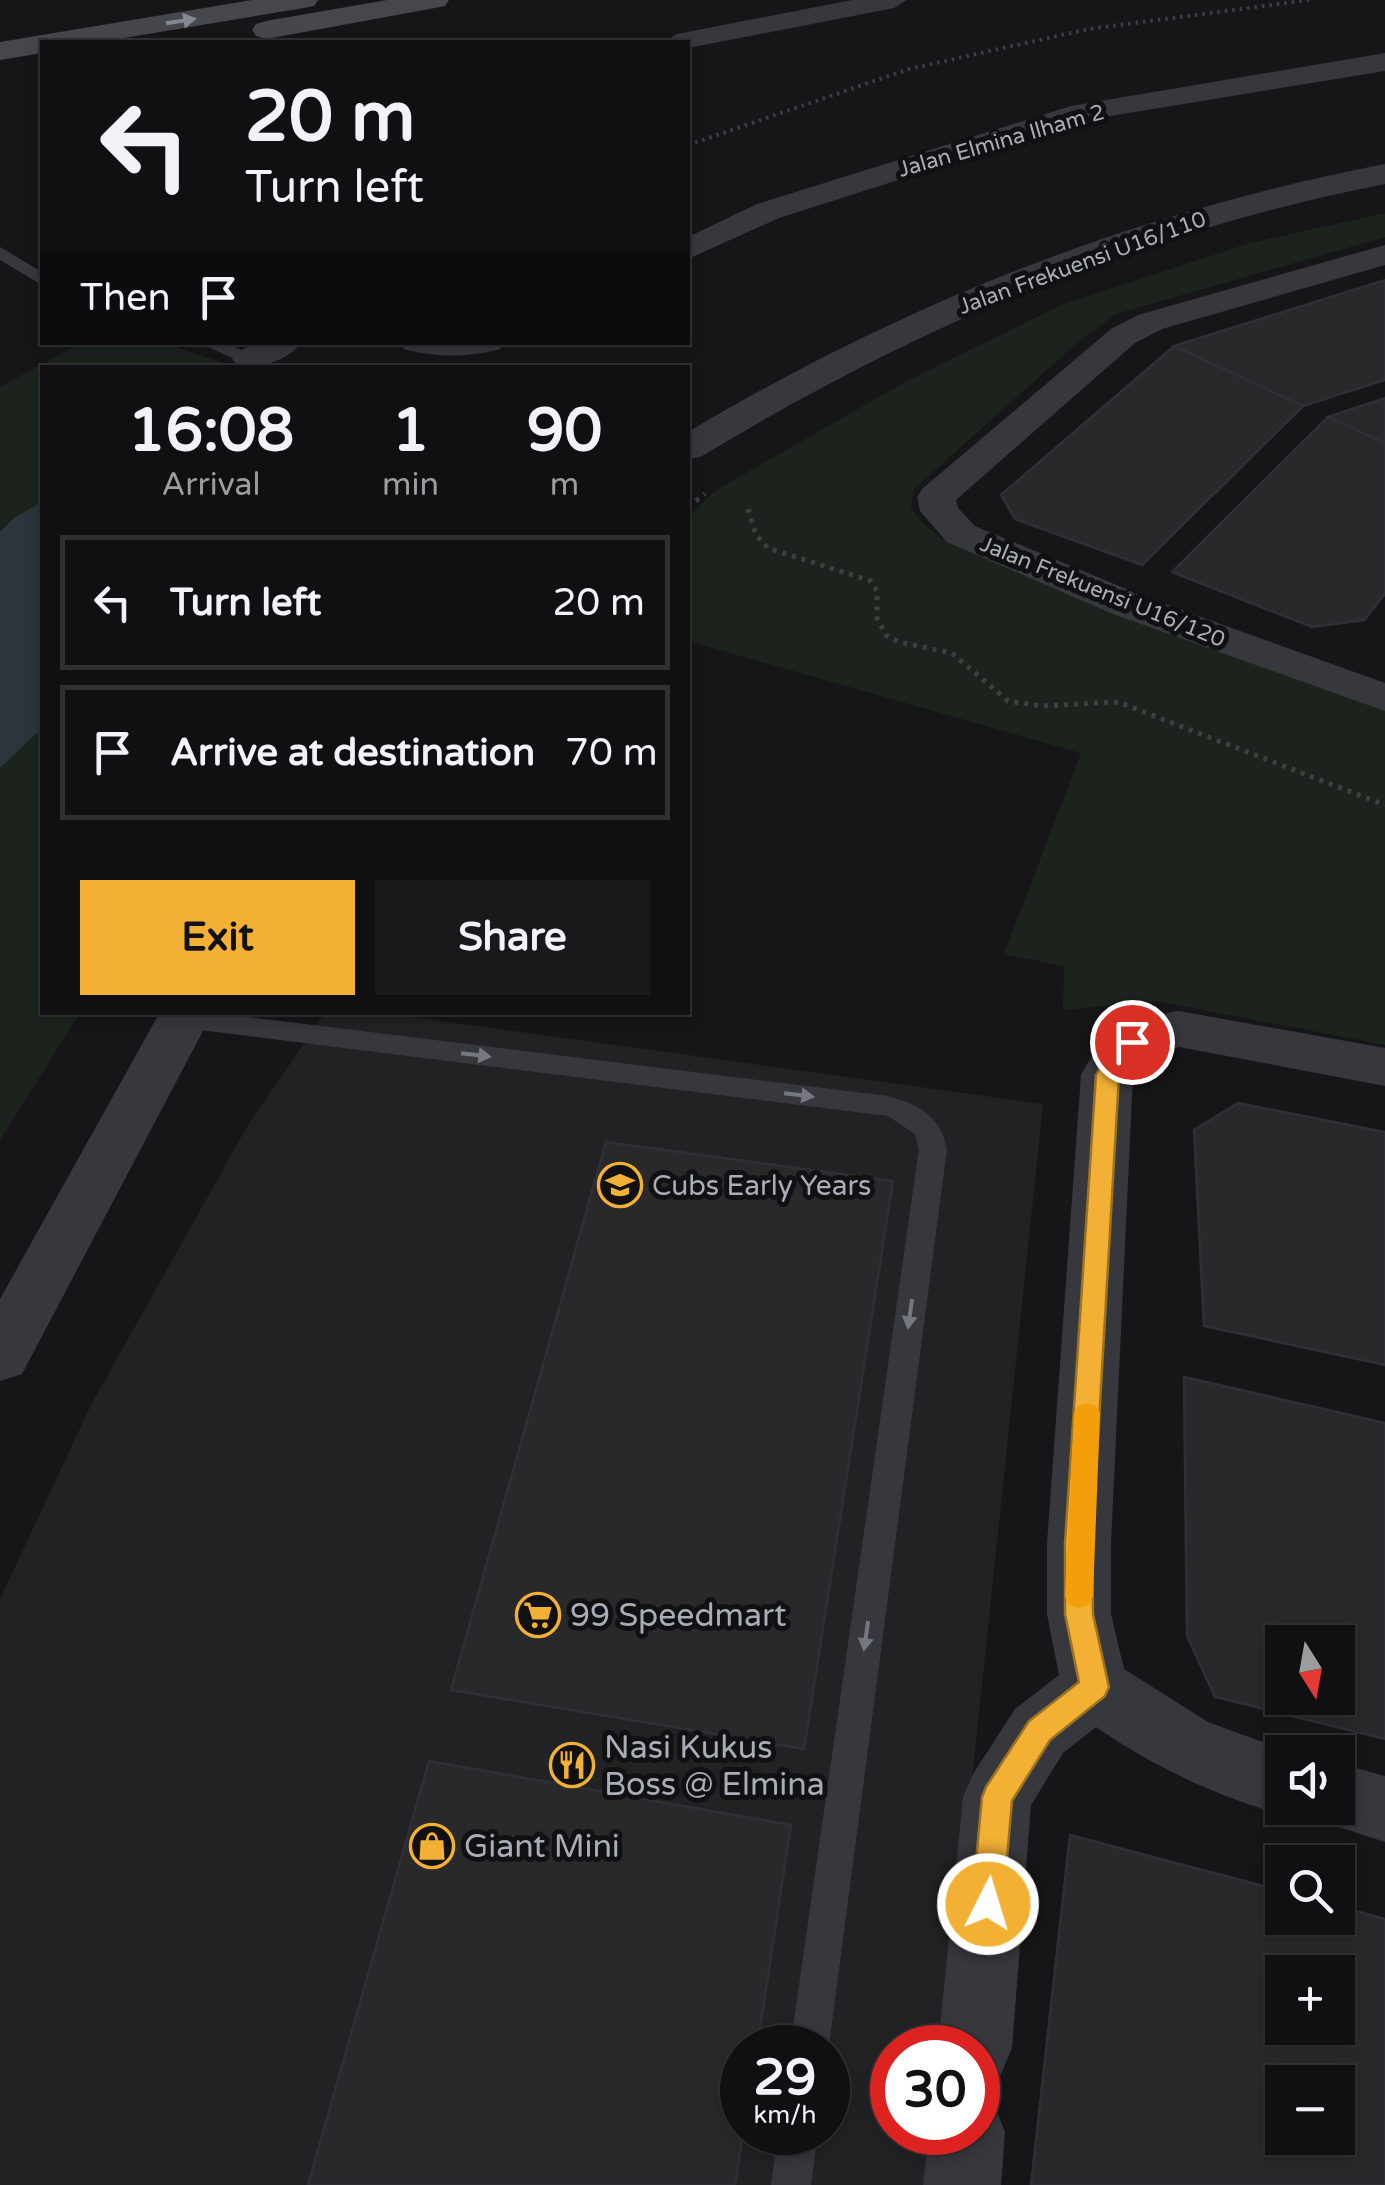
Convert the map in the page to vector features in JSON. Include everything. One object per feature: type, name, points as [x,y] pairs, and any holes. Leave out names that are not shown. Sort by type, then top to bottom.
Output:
[{"type":"main road","points":[[62,40],[304,0]]},
{"type":"main road","points":[[208,40],[435,0]]},
{"type":"main road","points":[[0,51],[40,44]]},
{"type":"main road","points":[[0,75],[40,68]]},
{"type":"street","points":[[688,40],[888,1]]},
{"type":"street","points":[[690,59],[888,1]]},
{"type":"street","name":"Jalan Elmina Ilham 2","points":[[690,249],[768,211],[1081,112],[1385,62]]},
{"type":"street","name":"Jalan Frekuensi U16/110","points":[[690,447],[826,368],[1010,284],[1174,223],[1332,183],[1385,174]]},
{"type":"street","name":"Jalan Frekuensi U16/120","points":[[1385,255],[1150,322],[1123,336],[936,497],[939,511],[962,534],[1128,605],[1385,698]]},
{"type":"street","points":[[262,363],[282,345]]},
{"type":"street","points":[[442,345],[471,345]]},
{"type":"street","points":[[0,1356],[186,1016]]},
{"type":"street","points":[[1265,1778],[1162,1736],[1095,1687],[1079,1614],[1079,1543],[1108,1075],[1116,1056],[1132,1042],[1153,1033],[1179,1029],[1385,1066]]},
{"type":"street","points":[[977,2025],[997,1797],[1039,1731],[1095,1687]]},
{"type":"street","points":[[1355,1801],[1385,1809]]},
{"type":"street","points":[[962,2185],[965,2155]]},
{"type":"lane","points":[[0,252],[40,279]]},
{"type":"lane","points":[[213,345],[262,363]]},
{"type":"lane","points":[[186,1016],[888,1106],[922,1120],[930,1134],[930,1168],[813,2025]]},
{"type":"lane","points":[[791,2185],[795,2155]]},
{"type":"path","points":[[690,145],[909,69],[1089,29],[1309,0]]},
{"type":"path","points":[[748,509],[756,536],[768,548],[871,581],[878,591],[874,612],[881,629],[892,640],[951,652],[1002,698],[1038,706],[1084,700],[1118,702],[1385,804]]},
{"type":"shaded area","points":[[1385,213],[1385,237],[1116,314],[1077,343],[914,489],[911,508],[922,523],[943,539],[1162,627],[1385,707],[1385,1045],[1157,1001],[1063,1010],[1064,966],[1004,954],[1081,753],[690,642],[690,515],[715,491],[903,383],[1061,305],[1250,243]]},
{"type":"shaded area","points":[[77,345],[170,345],[228,365],[40,365]]},
{"type":"shaded area","points":[[40,365],[40,1015],[79,1015],[0,1140],[0,387]]},
{"type":"shaded area","points":[[40,503],[40,730],[0,768],[0,532],[14,518]]},
{"type":"shaded area","points":[[324,1015],[397,1015],[1043,1104],[946,2025],[870,2025],[870,2155],[932,2155],[929,2185],[0,2185],[0,1599],[91,1405],[248,1125]]},
{"type":"building","points":[[1385,280],[1385,380],[1303,406],[1174,346]]},
{"type":"building","points":[[1174,346],[1303,406],[1142,565],[1015,519],[1001,495]]},
{"type":"building","points":[[1385,398],[1385,443],[1328,417]]},
{"type":"building","points":[[1328,417],[1385,443],[1385,594],[1364,620],[1312,627],[1172,572]]},
{"type":"building","points":[[1238,1103],[1385,1132],[1385,1365],[1204,1326],[1194,1130]]},
{"type":"building","points":[[606,1142],[893,1181],[804,1749],[451,1690]]},
{"type":"building","points":[[1184,1377],[1385,1423],[1385,1739],[1288,1715],[1355,1715],[1355,1625],[1265,1625],[1265,1709],[1215,1697],[1187,1636]]},
{"type":"building","points":[[429,1761],[791,1825],[761,2025],[720,2025],[720,2155],[740,2155],[735,2185],[308,2185]]},
{"type":"building","points":[[1070,1835],[1265,1887],[1265,1935],[1355,1935],[1355,1911],[1385,1919],[1385,2185],[1031,2185]]},
{"type":"slow traffic","points":[[1079,1596],[1087,1413]]},
{"type":"place","name":"Cubs Early Years","points":[[620,1185]]},
{"type":"place","name":"99 Speedmart","points":[[538,1615]]},
{"type":"place","name":"Nasi Kukus Boss @ Elmina","points":[[572,1765]]},
{"type":"place","name":"Giant Mini","points":[[432,1846]]},
{"type":"route","points":[[988,1904],[997,1797],[1039,1731],[1095,1687],[1079,1614],[1079,1543],[1108,1075],[1116,1056],[1132,1042]]}]
